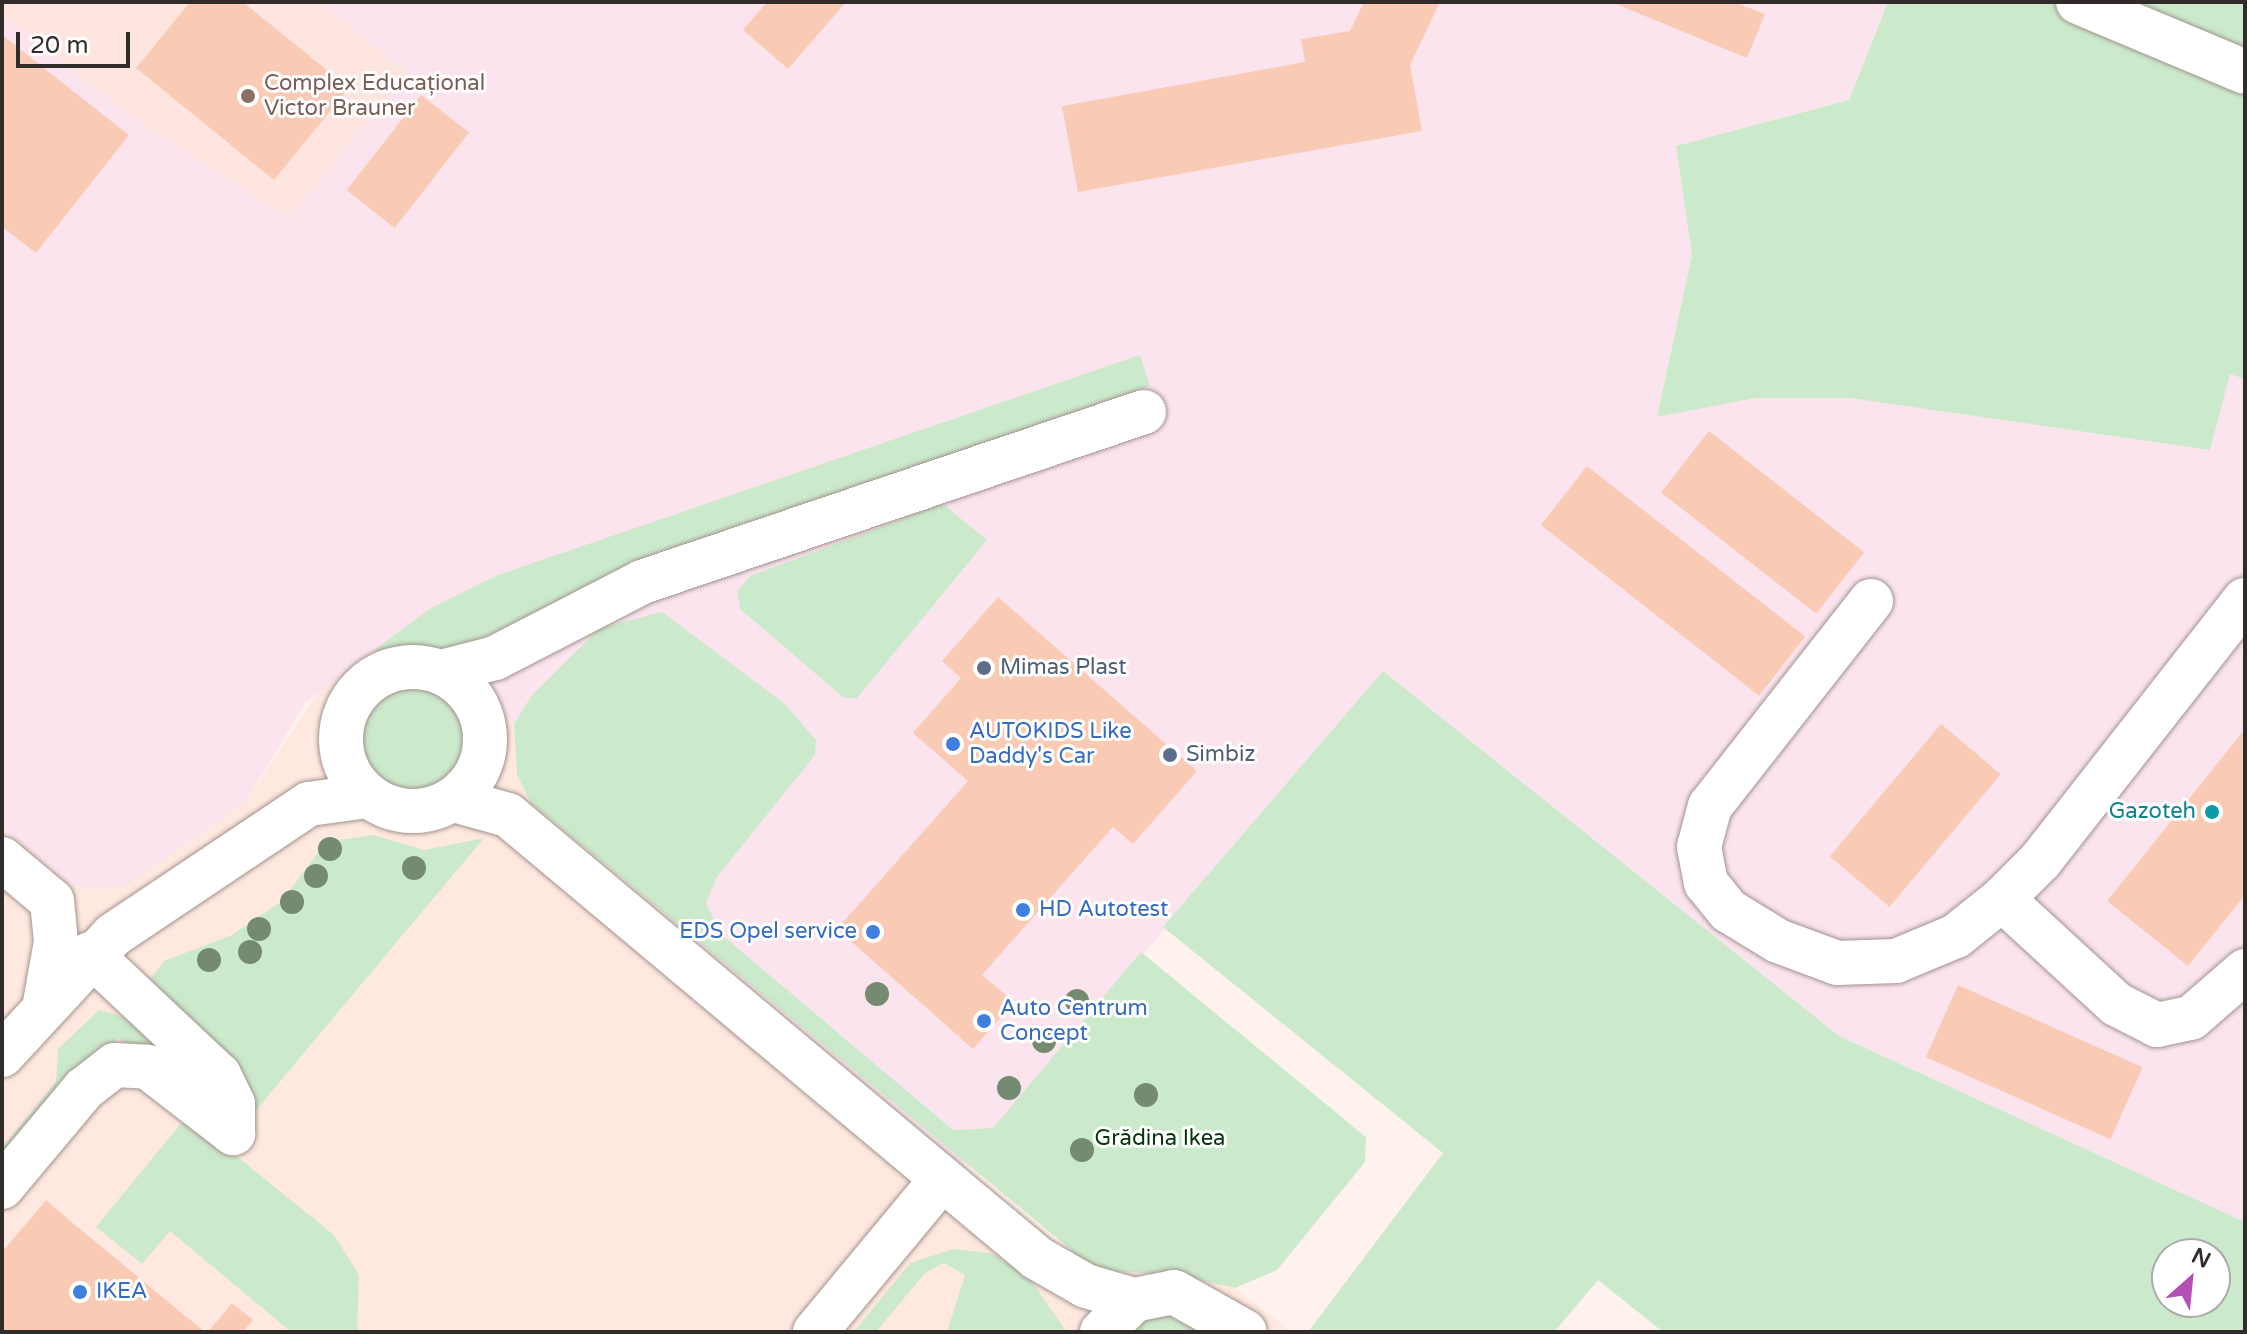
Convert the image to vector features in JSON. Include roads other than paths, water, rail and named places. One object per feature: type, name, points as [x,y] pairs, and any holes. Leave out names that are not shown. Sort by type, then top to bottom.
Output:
[{"type":"street","points":[[2078,2],[2245,72]]},
{"type":"street","points":[[309,804],[340,747],[346,710],[370,680],[405,667],[441,672],[495,658],[642,582],[1144,412]]},
{"type":"street","points":[[1871,601],[1710,806],[1699,847],[1706,883],[1741,919],[1837,963],[1896,961],[1956,936],[2002,899],[2040,861],[2245,600]]},
{"type":"street","points":[[454,800],[546,633]]},
{"type":"street","points":[[441,672],[471,695],[483,744],[508,815]]},
{"type":"street","points":[[340,747],[367,796]]},
{"type":"street","points":[[2,1055],[90,954],[309,804],[367,796],[412,812],[454,800],[508,815],[1037,1258],[1086,1286],[1134,1300]]},
{"type":"street","points":[[2,859],[52,901],[88,919],[144,915]]},
{"type":"street","points":[[2002,899],[2116,1004],[2157,1025],[2191,1018],[2245,971]]},
{"type":"street","points":[[44,1005],[56,942],[52,901]]},
{"type":"street","points":[[2,1187],[84,1089],[115,1065],[148,1067],[233,1133],[233,1104],[219,1075],[90,954]]},
{"type":"street","points":[[815,1332],[942,1179]]},
{"type":"street","points":[[1037,1258],[1087,1332]]},
{"type":"street","points":[[1102,1332],[1134,1300],[1155,1292],[1193,1297],[1245,1332]]},
{"type":"place","name":"Complex Educațional Victor Brauner","points":[[248,96]]},
{"type":"place","name":"Mimas Plast","points":[[984,668]]},
{"type":"place","name":"AUTOKIDS Like Daddy's Car","points":[[953,744]]},
{"type":"place","name":"Simbiz","points":[[1170,755]]},
{"type":"place","name":"Gazoteh","points":[[2212,812]]},
{"type":"place","name":"HD Autotest","points":[[1023,910]]},
{"type":"place","name":"EDS Opel service","points":[[873,932]]},
{"type":"place","name":"Auto Centrum Concept","points":[[984,1021]]},
{"type":"place","name":"IKEA","points":[[80,1292]]},
{"type":"park label","name":"Grădina Ikea","points":[[1160,1139]]}]
